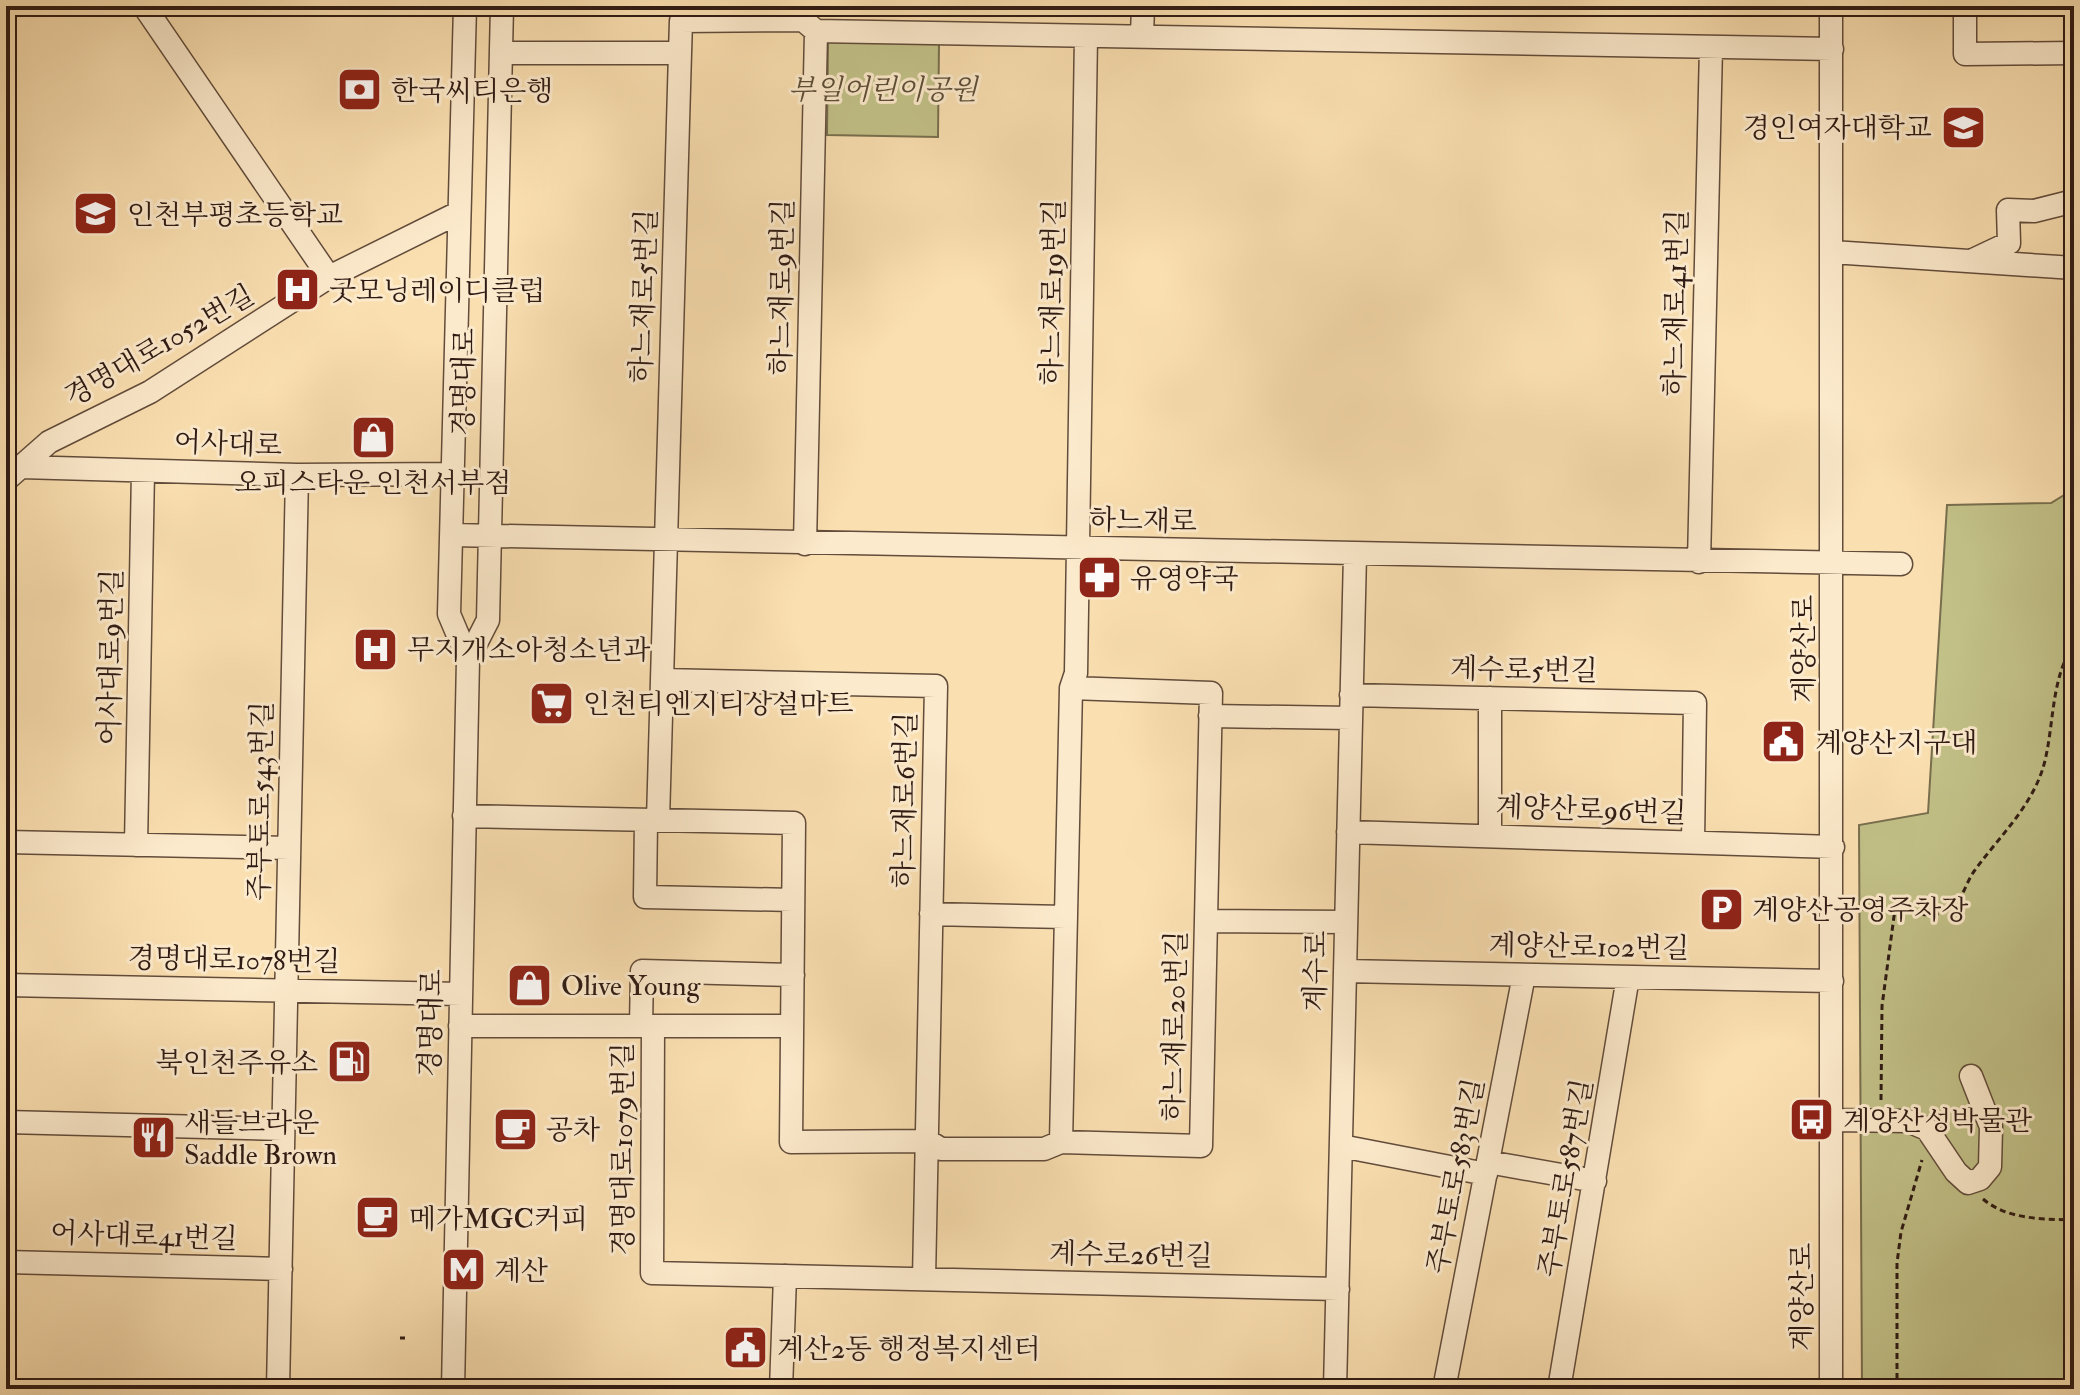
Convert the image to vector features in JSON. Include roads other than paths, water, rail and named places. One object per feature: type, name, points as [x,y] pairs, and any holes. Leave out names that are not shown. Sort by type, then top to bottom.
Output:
[{"type":"street","points":[[144,6],[329,277]]},
{"type":"street","name":"경명대로","points":[[453,1389],[468,659],[449,614],[465,6]]},
{"type":"street","name":"경명대로","points":[[468,659],[488,620],[502,6]]},
{"type":"street","points":[[1142,36],[1143,6]]},
{"type":"street","name":"계양산로","points":[[1831,6],[1831,1389]]},
{"type":"street","points":[[1965,6],[1965,54],[2074,53]]},
{"type":"street","points":[[756,13],[803,20],[816,31],[1832,49]]},
{"type":"street","name":"하느재로5번길","points":[[666,541],[681,21],[756,13]]},
{"type":"street","name":"하느재로9번길","points":[[805,544],[816,31]]},
{"type":"street","name":"하느재로19번길","points":[[1077,549],[1086,36]]},
{"type":"street","name":"하느재로41번길","points":[[1699,562],[1711,47]]},
{"type":"street","points":[[502,53],[680,53]]},
{"type":"street","points":[[1972,261],[2009,243],[2008,210],[2034,211],[2074,201]]},
{"type":"street","name":"경명대로1052번길","points":[[13,474],[49,442],[150,392],[329,277],[458,213]]},
{"type":"street","points":[[1832,252],[2074,268]]},
{"type":"street","name":"어사대로","points":[[13,474],[143,471],[297,475],[454,474]]},
{"type":"street","name":"어사대로9번길","points":[[136,845],[143,471]]},
{"type":"street","name":"주부토로543번길","points":[[278,1389],[297,475]]},
{"type":"street","name":"하느재로","points":[[452,535],[1901,564]]},
{"type":"street","points":[[666,541],[662,680],[645,897],[793,900]]},
{"type":"street","points":[[464,816],[794,823],[791,1142],[928,1141],[941,1149],[1044,1149],[1061,1142],[1077,549]]},
{"type":"street","name":"계수로","points":[[1335,1389],[1355,555]]},
{"type":"street","name":"하느재로6번길","points":[[662,680],[936,686],[924,1279]]},
{"type":"street","points":[[1071,688],[1211,693],[1210,716],[1351,718]]},
{"type":"street","name":"계수로5번길","points":[[1351,695],[1695,703],[1693,842]]},
{"type":"street","points":[[1490,698],[1490,836]]},
{"type":"street","name":"하느재로20번길","points":[[1061,1142],[1201,1146],[1210,716]]},
{"type":"street","name":"계양산로96번길","points":[[1348,832],[1833,847]]},
{"type":"street","points":[[6,842],[289,848]]},
{"type":"street","points":[[931,914],[1066,917]]},
{"type":"street","points":[[1206,921],[1346,922]]},
{"type":"street","name":"경명대로1079번길","points":[[652,1273],[647,1026],[642,971],[793,975]]},
{"type":"street","name":"계양산로102번길","points":[[1345,971],[1832,981]]},
{"type":"street","name":"주부토로583번길","points":[[1444,1389],[1524,975]]},
{"type":"street","name":"주부토로587번길","points":[[1559,1389],[1628,977]]},
{"type":"street","name":"경명대로1078번길","points":[[6,985],[461,994]]},
{"type":"street","name":"경명대로1079번길","points":[[460,1026],[792,1026]]},
{"type":"street","points":[[1832,1120],[1908,1121],[1927,1129],[1956,1172],[1968,1183],[1980,1179],[1990,1167],[1991,1127],[1971,1076]]},
{"type":"street","points":[[6,1122],[283,1129]]},
{"type":"street","points":[[1341,1146],[1595,1181]]},
{"type":"street","name":"어사대로41번길","points":[[6,1262],[281,1269]]},
{"type":"street","name":"계수로26번길","points":[[652,1273],[1338,1289]]},
{"type":"street","points":[[781,1389],[785,1276]]},
{"type":"place","name":"한국씨티은행","points":[[360,90]]},
{"type":"place","name":"경인여자대학교","points":[[1963,127]]},
{"type":"place","name":"인천부평초등학교","points":[[96,214]]},
{"type":"place","name":"굿모닝레이디클럽","points":[[298,290]]},
{"type":"place","name":"오피스타운 인천서부점","points":[[373,437]]},
{"type":"place","name":"유영약국","points":[[1099,578]]},
{"type":"place","name":"무지개소아청소년과","points":[[376,649]]},
{"type":"place","name":"인천티엔지티상설마트","points":[[552,703]]},
{"type":"place","name":"계양산지구대","points":[[1784,742]]},
{"type":"place","name":"계양산공영주차장","points":[[1721,909]]},
{"type":"place","name":"Olive Young","points":[[530,985]]},
{"type":"place","name":"북인천주유소","points":[[349,1062]]},
{"type":"place","name":"계양산성박물관","points":[[1812,1120]]},
{"type":"place","name":"공차","points":[[515,1129]]},
{"type":"place","name":"새들브라운 Saddle Brown","points":[[153,1138]]},
{"type":"place","name":"메가MGC커피","points":[[378,1218]]},
{"type":"place","name":"계산","points":[[463,1270]]},
{"type":"place","name":"계산2동 행정복지센터","points":[[746,1348]]},
{"type":"park label","name":"부일어린이공원","points":[[883,89]]}]
